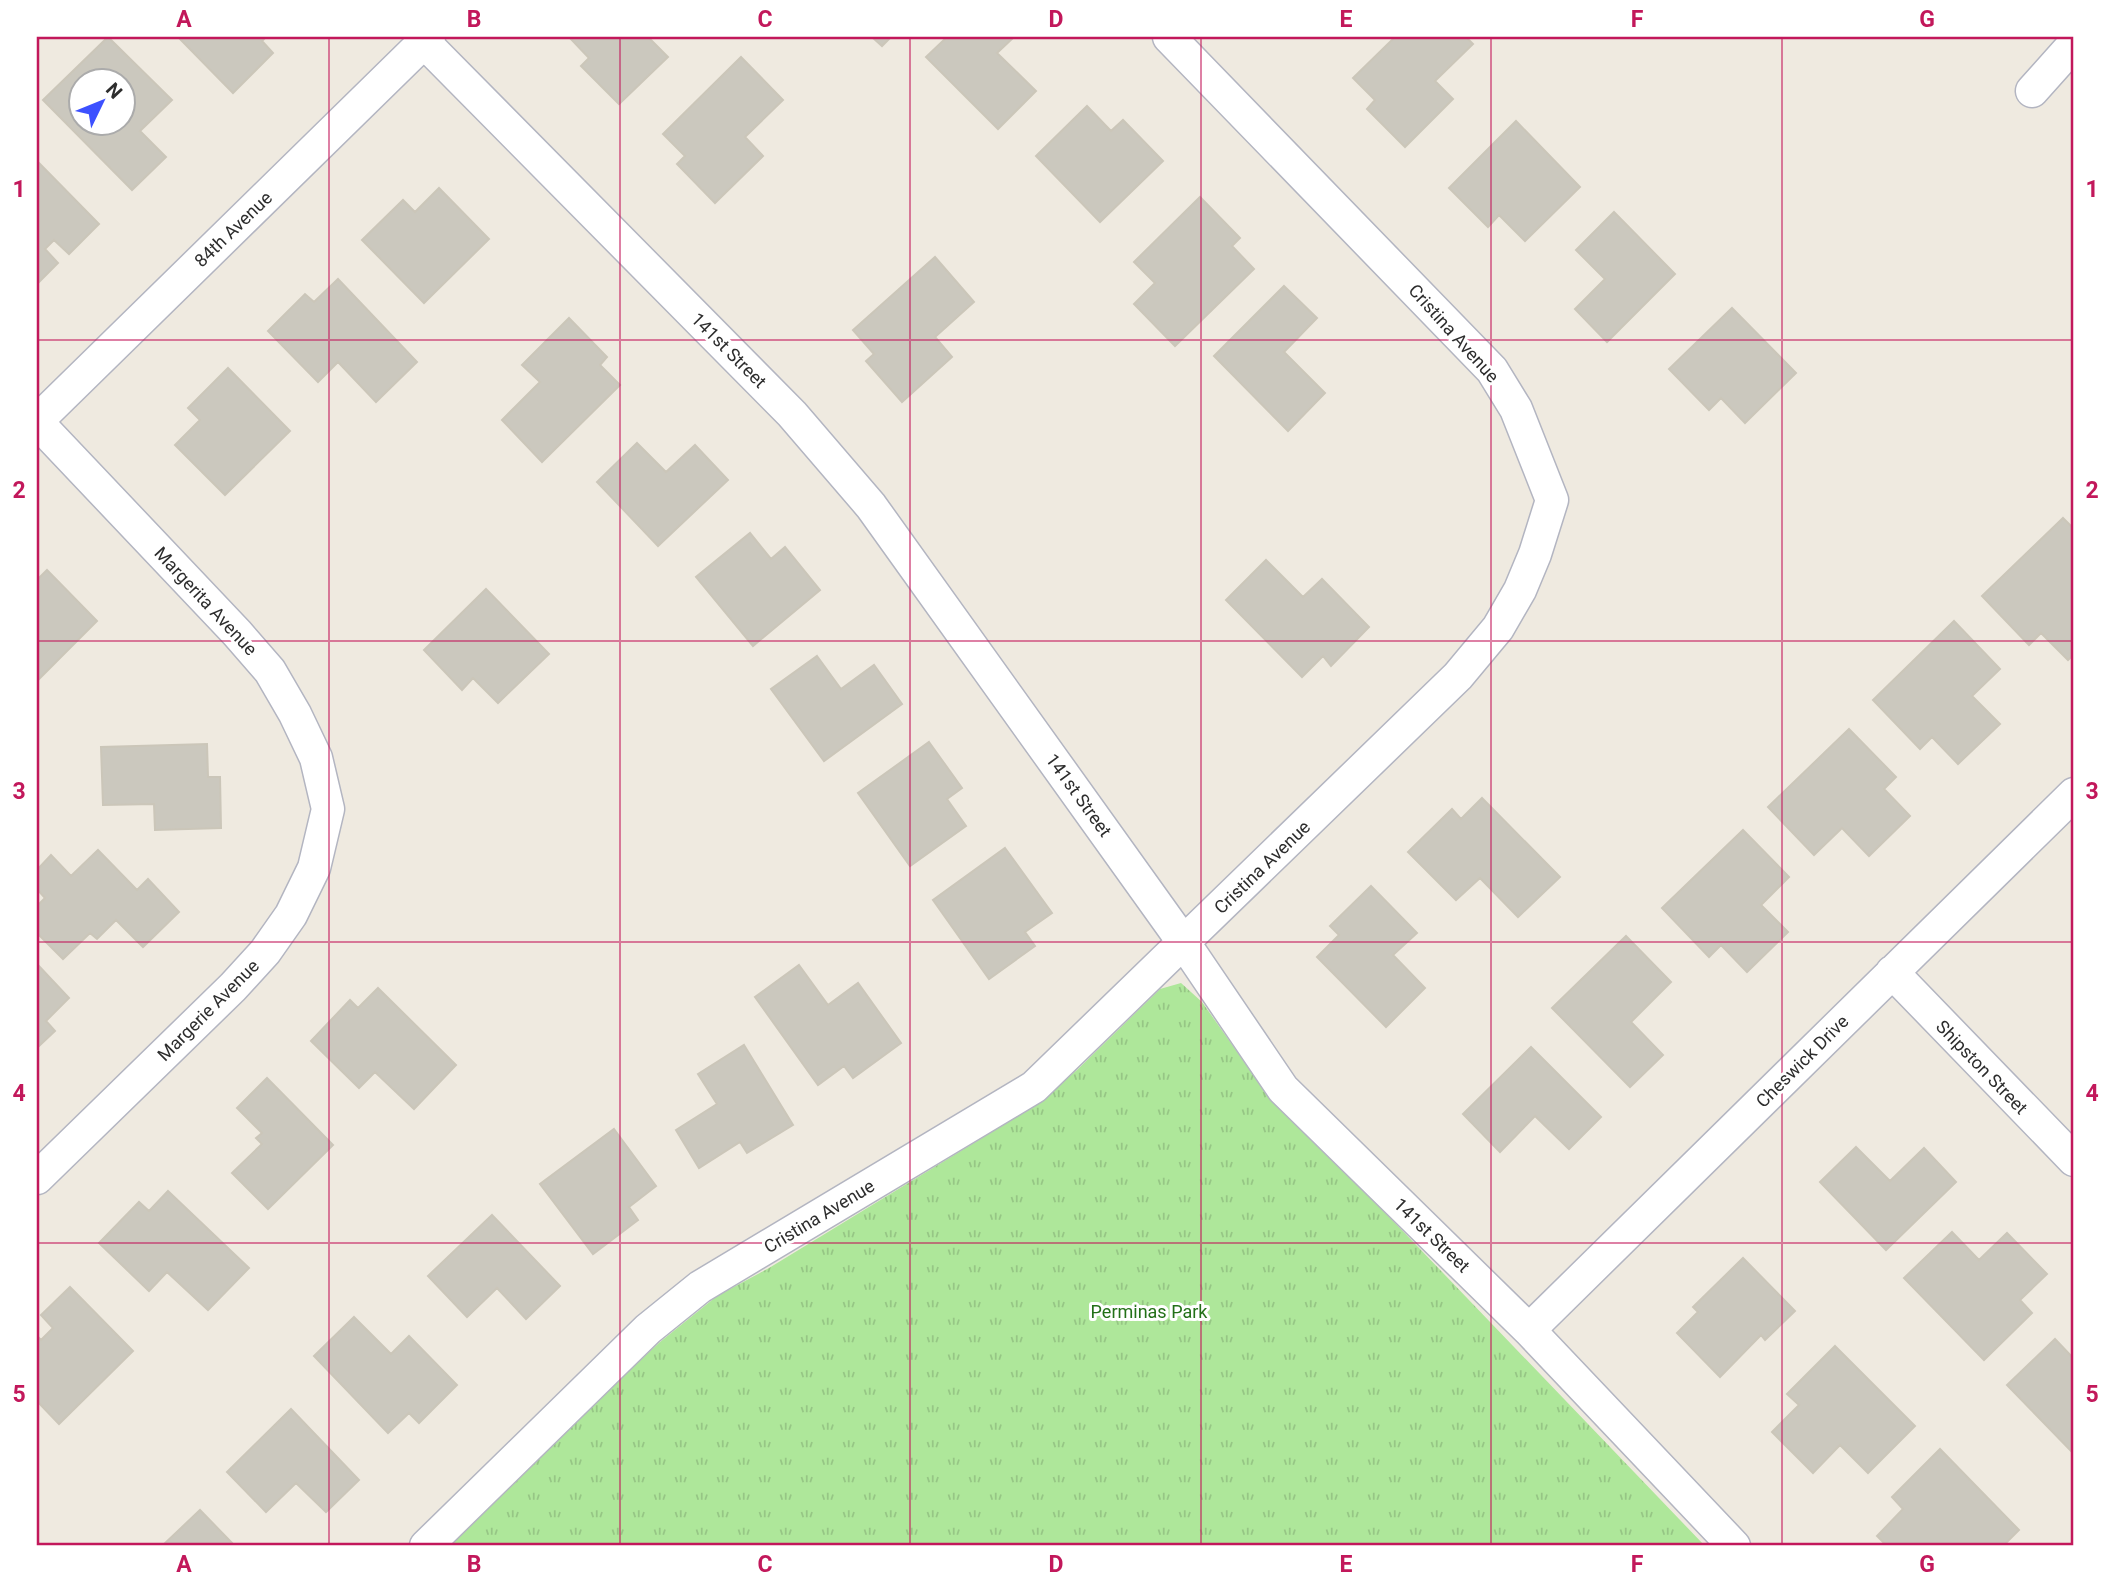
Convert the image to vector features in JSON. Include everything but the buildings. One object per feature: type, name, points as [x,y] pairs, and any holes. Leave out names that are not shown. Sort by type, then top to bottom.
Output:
[{"type":"street","name":"Cristina Avenue","points":[[426,1546],[648,1329],[700,1287],[1034,1087],[1458,676],[1497,628],[1520,590],[1552,500],[1516,409],[1492,370],[1169,37]]},
{"type":"street","name":"141st Street","points":[[427,39],[792,414],[871,506],[1184,943],[1283,1089],[1529,1329],[1734,1546]]},
{"type":"street","name":"84th Avenue","points":[[37,422],[427,39]]},
{"type":"street","points":[[2032,91],[2074,44]]},
{"type":"street","name":"Margerita Avenue","points":[[37,422],[270,671],[316,758],[328,809]]},
{"type":"street","name":"Cheswick Drive","points":[[1529,1329],[2074,794]]},
{"type":"street","name":"Margerie Avenue","points":[[37,1178],[233,987],[265,952],[291,915],[314,868],[328,809]]},
{"type":"street","name":"Shipston Street","points":[[1892,972],[2074,1160]]},
{"type":"green space","name":"Perminas Park","points":[[1181,983],[1202,1002],[1255,1077],[1705,1546],[450,1546],[597,1400],[660,1342],[717,1296],[769,1268],[1028,1110],[1077,1070],[1160,989]]}]
